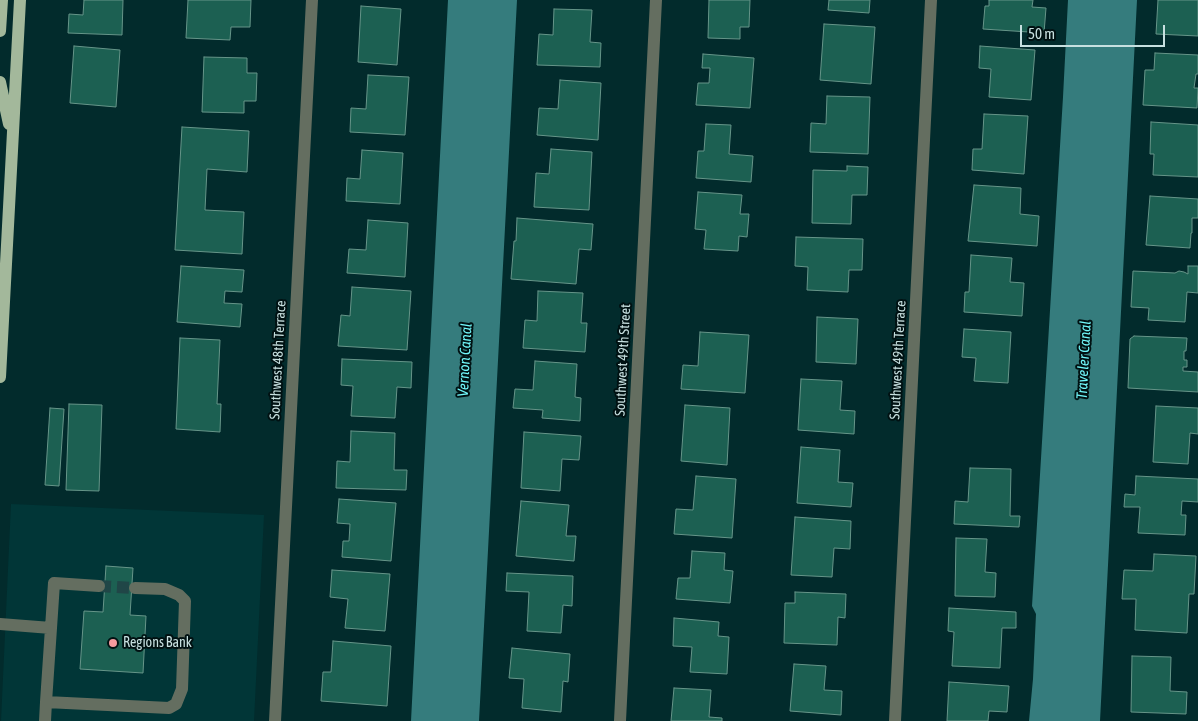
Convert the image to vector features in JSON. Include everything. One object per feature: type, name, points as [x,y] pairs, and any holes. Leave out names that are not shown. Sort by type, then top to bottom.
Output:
[{"type":"main road","points":[[0,31],[2,0]]},
{"type":"main road","points":[[0,377],[20,0]]},
{"type":"main road","points":[[0,82],[12,141]]},
{"type":"street","name":"Southwest 48th Terrace","points":[[275,721],[312,0]]},
{"type":"street","name":"Southwest 49th Street","points":[[620,721],[656,0]]},
{"type":"street","name":"Southwest 49th Terrace","points":[[895,721],[931,0]]},
{"type":"street","points":[[45,721],[54,583],[99,586]]},
{"type":"street","points":[[46,702],[169,708],[176,704],[182,689],[185,602],[179,595],[165,589],[136,588]]},
{"type":"street","points":[[0,624],[51,628]]},
{"type":"shaded area","points":[[11,504],[264,515],[254,721],[1,721]]},
{"type":"water","name":"Vernon Canal","points":[[448,0],[517,0],[479,721],[411,721]]},
{"type":"water","name":"Traveler Canal","points":[[1068,0],[1137,0],[1100,721],[1029,721],[1036,614],[1032,606]]},
{"type":"building","points":[[84,0],[123,0],[122,35],[68,33],[69,14],[83,15]]},
{"type":"building","points":[[188,0],[251,0],[250,27],[231,27],[230,40],[186,38]]},
{"type":"building","points":[[709,0],[750,0],[749,27],[740,27],[740,39],[708,38]]},
{"type":"building","points":[[829,0],[870,0],[869,13],[828,10]]},
{"type":"building","points":[[989,0],[1033,0],[1032,7],[1046,8],[1044,33],[983,29],[985,6],[989,6]]},
{"type":"building","points":[[1158,0],[1198,0],[1198,36],[1156,34]]},
{"type":"building","points":[[361,6],[401,9],[397,65],[358,62]]},
{"type":"building","points":[[554,9],[592,10],[590,42],[601,43],[600,67],[537,65],[539,34],[553,35]]},
{"type":"building","points":[[824,24],[875,27],[871,84],[820,80]]},
{"type":"building","points":[[74,46],[120,50],[116,107],[70,103]]},
{"type":"building","points":[[980,46],[1035,50],[1031,100],[989,97],[991,69],[979,68]]},
{"type":"building","points":[[1155,53],[1198,55],[1198,74],[1196,74],[1194,88],[1198,88],[1197,108],[1143,105],[1145,70],[1154,70]]},
{"type":"building","points":[[703,54],[754,58],[750,108],[696,105],[698,83],[709,83],[710,68],[702,68]]},
{"type":"building","points":[[204,57],[247,58],[247,73],[257,73],[256,101],[244,101],[244,113],[202,112]]},
{"type":"building","points":[[368,75],[409,77],[405,135],[350,132],[351,108],[366,109]]},
{"type":"building","points":[[560,80],[601,83],[598,140],[537,135],[539,108],[558,109]]},
{"type":"building","points":[[827,96],[870,97],[868,154],[810,152],[811,123],[826,124]]},
{"type":"building","points":[[984,114],[1028,116],[1024,174],[972,170],[973,149],[982,149]]},
{"type":"building","points":[[1151,122],[1198,125],[1198,177],[1153,175],[1154,154],[1150,154]]},
{"type":"building","points":[[706,124],[731,125],[729,154],[753,156],[751,182],[696,178],[698,151],[704,151]]},
{"type":"building","points":[[182,127],[249,131],[247,172],[207,169],[205,210],[244,212],[242,254],[175,250]]},
{"type":"building","points":[[551,149],[592,152],[589,210],[534,207],[536,173],[549,174]]},
{"type":"building","points":[[362,150],[403,153],[400,204],[346,201],[347,178],[360,179]]},
{"type":"building","points":[[847,166],[868,167],[867,195],[852,195],[851,224],[812,223],[813,170],[847,171]]},
{"type":"building","points":[[974,185],[1021,188],[1020,214],[1039,216],[1037,246],[968,241]]},
{"type":"building","points":[[698,192],[742,195],[740,214],[749,214],[747,237],[739,236],[738,251],[704,249],[706,230],[695,229]]},
{"type":"building","points":[[1150,196],[1198,199],[1198,218],[1192,218],[1190,248],[1146,245]]},
{"type":"building","points":[[517,218],[593,224],[591,250],[579,249],[576,284],[511,279]]},
{"type":"building","points":[[368,220],[408,223],[405,277],[347,273],[349,249],[366,250]]},
{"type":"building","points":[[796,237],[863,239],[862,270],[849,270],[848,292],[807,290],[808,267],[795,266]]},
{"type":"building","points":[[971,255],[1012,258],[1010,282],[1024,283],[1022,316],[964,312],[965,292],[969,292]]},
{"type":"building","points":[[181,266],[244,270],[242,292],[225,291],[224,303],[242,304],[240,327],[177,322]]},
{"type":"building","points":[[1188,266],[1198,266],[1198,293],[1187,292],[1185,322],[1148,320],[1149,308],[1131,307],[1133,271],[1175,273],[1179,271],[1188,274]]},
{"type":"building","points":[[352,287],[411,291],[407,350],[338,346],[341,315],[350,316]]},
{"type":"building","points":[[538,291],[583,293],[581,323],[587,323],[585,352],[523,348],[525,320],[537,321]]},
{"type":"building","points":[[817,317],[858,319],[856,364],[816,362]]},
{"type":"building","points":[[964,329],[1011,332],[1008,383],[974,381],[976,358],[962,357]]},
{"type":"building","points":[[700,332],[749,335],[745,393],[681,389],[683,365],[698,366]]},
{"type":"building","points":[[1134,336],[1187,338],[1184,360],[1187,360],[1187,367],[1183,367],[1183,371],[1198,372],[1198,392],[1128,388],[1130,339]]},
{"type":"building","points":[[180,338],[220,340],[217,404],[221,404],[220,432],[176,429]]},
{"type":"building","points":[[342,359],[412,362],[411,388],[397,387],[395,418],[351,416],[353,386],[341,385]]},
{"type":"building","points":[[535,361],[577,364],[575,397],[581,398],[580,421],[542,418],[543,410],[513,408],[515,389],[533,390]]},
{"type":"building","points":[[801,379],[842,381],[840,410],[855,411],[854,434],[798,430]]},
{"type":"building","points":[[69,404],[102,405],[99,491],[66,490]]},
{"type":"building","points":[[685,405],[730,408],[727,465],[681,461]]},
{"type":"building","points":[[1156,406],[1198,408],[1198,434],[1190,433],[1188,464],[1153,462]]},
{"type":"building","points":[[50,408],[64,409],[59,486],[45,485]]},
{"type":"building","points":[[351,431],[395,433],[394,470],[407,470],[406,490],[336,488],[337,461],[350,462]]},
{"type":"building","points":[[524,432],[581,436],[579,460],[562,459],[560,491],[521,488]]},
{"type":"building","points":[[801,447],[840,450],[838,482],[853,483],[851,507],[797,503]]},
{"type":"building","points":[[970,468],[1011,469],[1010,516],[1020,516],[1019,527],[954,524],[955,501],[968,502]]},
{"type":"building","points":[[696,476],[736,479],[732,538],[674,534],[676,509],[693,510]]},
{"type":"building","points":[[1136,476],[1198,479],[1198,502],[1182,501],[1181,515],[1186,515],[1185,535],[1138,533],[1140,507],[1124,507],[1125,494],[1135,495]]},
{"type":"building","points":[[339,499],[396,503],[391,561],[342,557],[343,541],[349,541],[350,524],[337,523]]},
{"type":"building","points":[[521,501],[569,505],[566,536],[576,536],[574,561],[516,556]]},
{"type":"building","points":[[795,517],[851,521],[850,549],[834,548],[832,577],[791,575]]},
{"type":"building","points":[[956,538],[987,539],[985,572],[996,573],[995,597],[955,596]]},
{"type":"building","points":[[692,551],[725,553],[724,570],[733,571],[730,603],[676,599],[678,578],[690,578]]},
{"type":"building","points":[[1154,554],[1196,556],[1194,594],[1189,594],[1187,633],[1135,630],[1136,599],[1122,599],[1124,570],[1153,571]]},
{"type":"building","name":"Regions Bank","points":[[106,566],[133,568],[130,615],[146,616],[143,673],[80,669],[84,611],[103,612]]},
{"type":"building","points":[[332,570],[390,574],[385,631],[345,628],[348,599],[330,597]]},
{"type":"building","points":[[507,573],[573,576],[572,606],[563,605],[561,633],[527,631],[529,592],[506,591]]},
{"type":"building","points":[[795,592],[846,594],[845,618],[838,617],[837,645],[784,643],[785,603],[795,603]]},
{"type":"building","points":[[949,608],[1016,612],[1016,628],[1002,628],[1000,668],[952,666],[954,632],[948,631]]},
{"type":"building","points":[[674,618],[719,622],[718,636],[729,637],[727,674],[690,672],[692,647],[673,646]]},
{"type":"building","points":[[333,641],[391,646],[387,706],[321,701],[323,672],[331,672]]},
{"type":"building","points":[[512,648],[570,654],[568,682],[563,681],[561,712],[522,708],[524,679],[509,678]]},
{"type":"building","points":[[1132,656],[1171,657],[1170,691],[1187,692],[1186,714],[1131,712]]},
{"type":"building","points":[[794,664],[826,666],[824,690],[842,691],[841,715],[790,711]]},
{"type":"building","points":[[949,682],[1009,686],[1007,712],[989,711],[988,721],[947,721]]},
{"type":"building","points":[[674,688],[711,690],[709,717],[722,718],[722,721],[671,721]]},
{"type":"tunnel","points":[[99,586],[135,588]]},
{"type":"place","name":"Regions Bank","points":[[113,643]]}]
